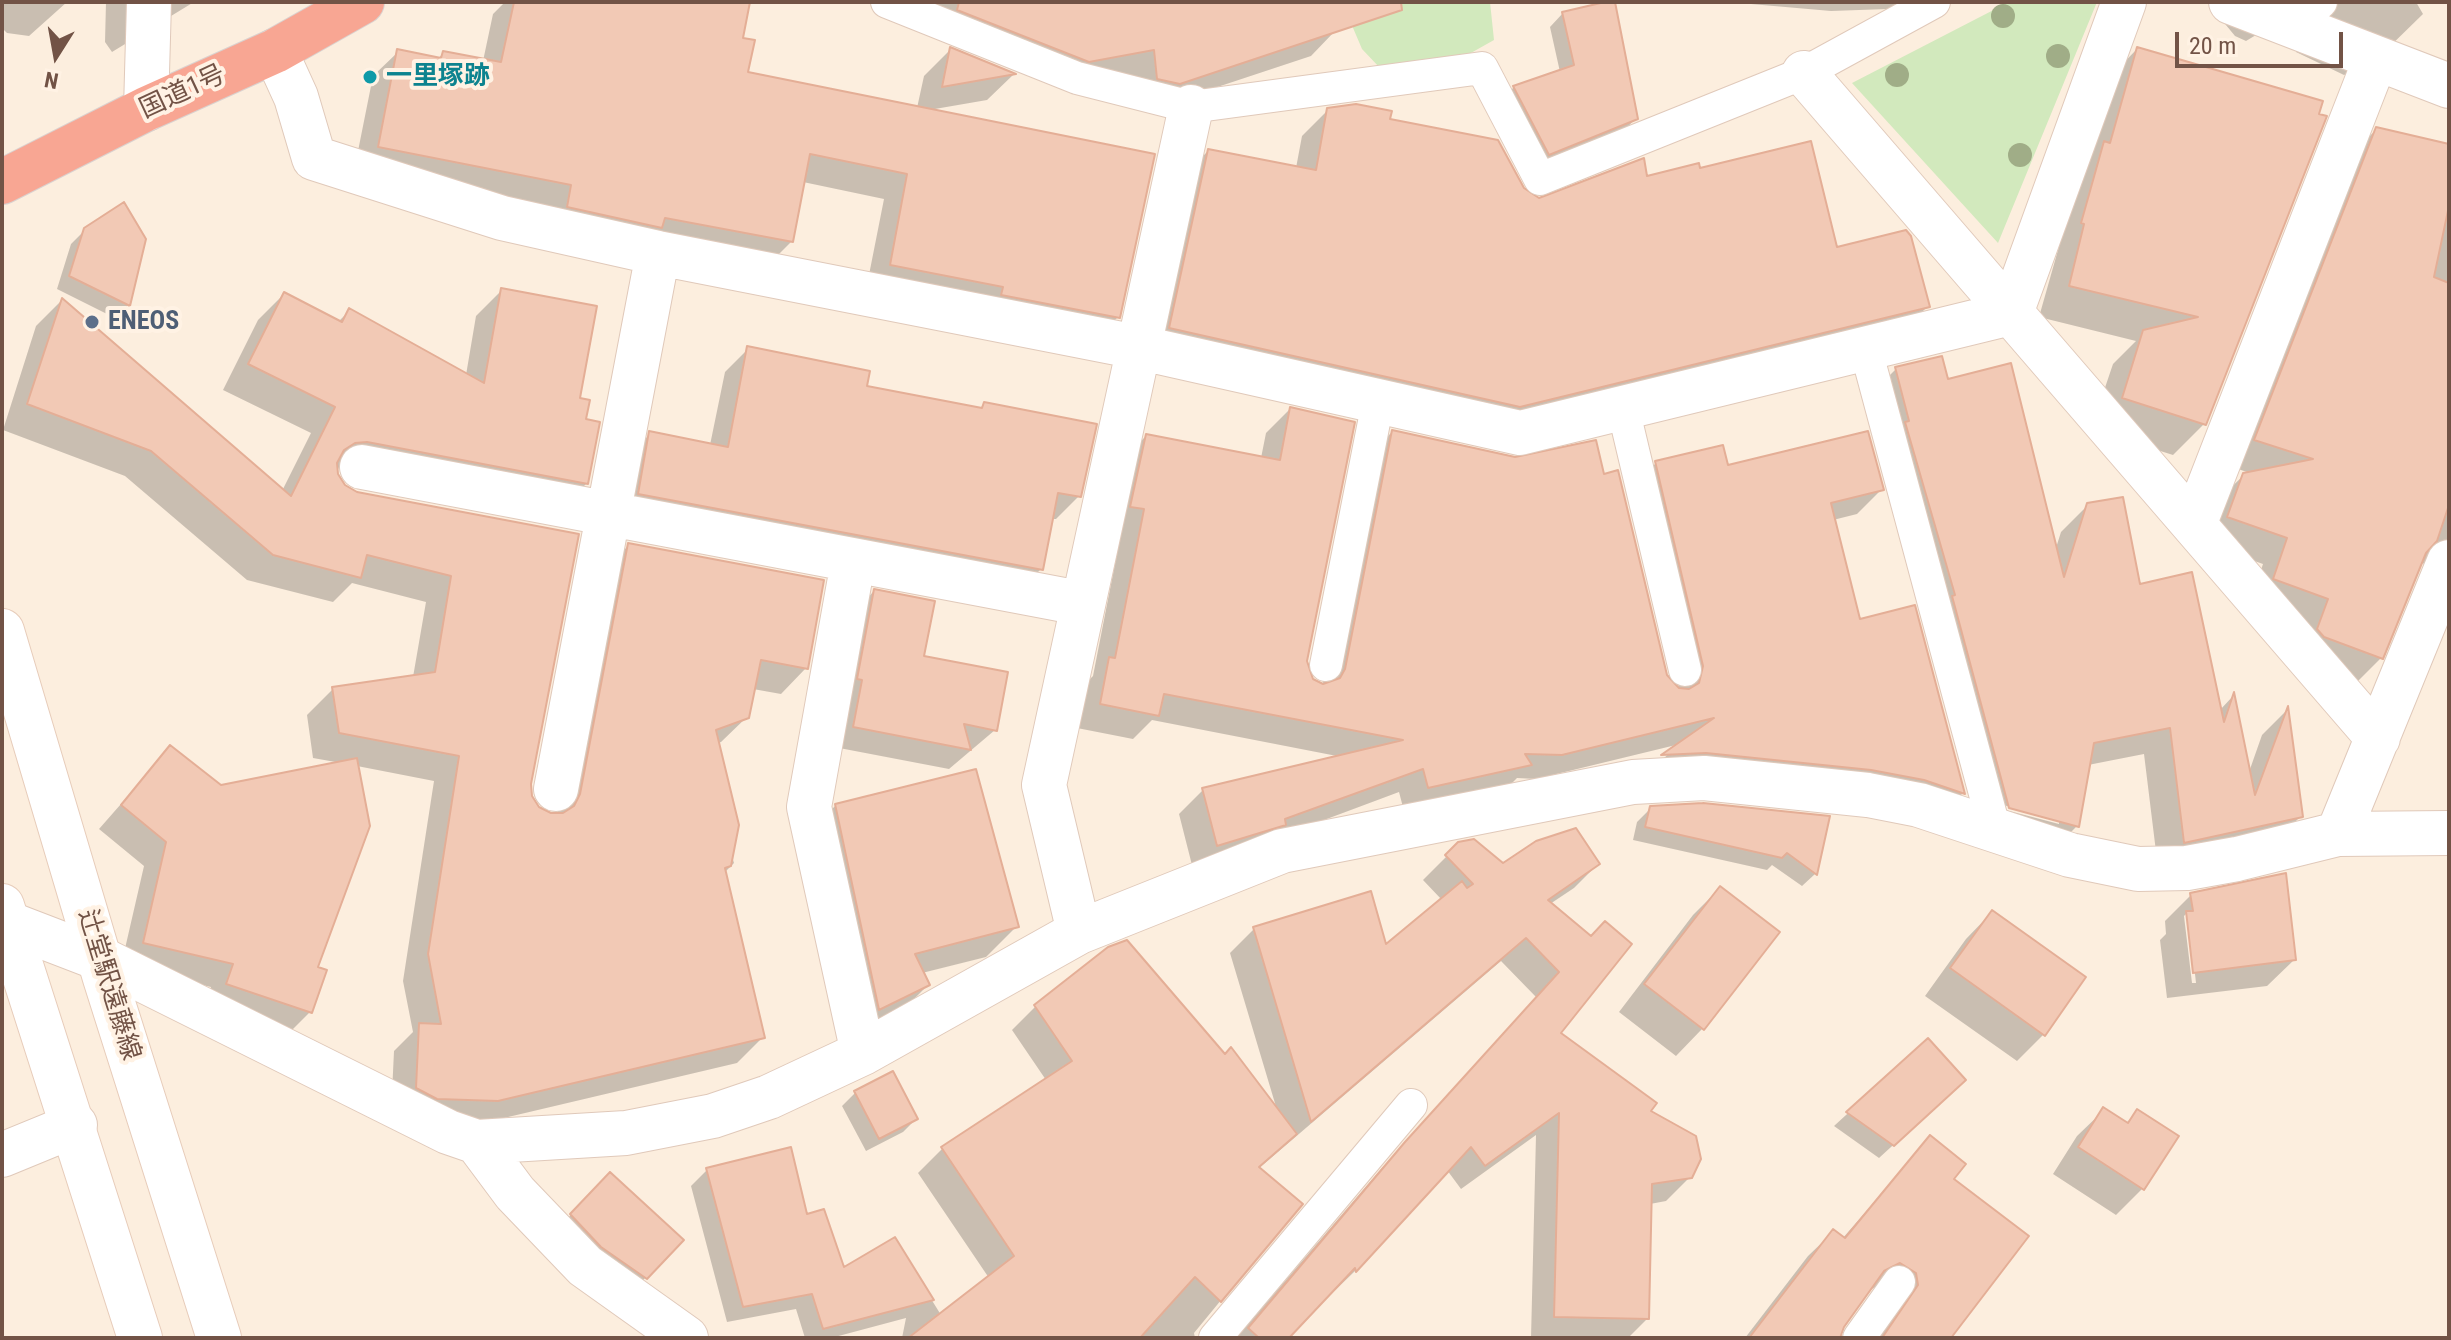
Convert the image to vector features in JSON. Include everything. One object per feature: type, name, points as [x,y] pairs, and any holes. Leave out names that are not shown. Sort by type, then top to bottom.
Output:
[{"type":"highway","name":"国道1号","points":[[2,182],[146,109],[275,51],[362,2]]},
{"type":"street","points":[[146,109],[149,2]]},
{"type":"street","points":[[2011,313],[2124,2]]},
{"type":"street","points":[[2231,2],[2307,14],[2376,58],[2449,86]]},
{"type":"street","points":[[275,51],[296,97],[314,158],[502,218],[658,253],[1137,347],[1520,433],[2011,313]]},
{"type":"street","points":[[2194,525],[2376,58]]},
{"type":"street","points":[[1804,73],[2378,738]]},
{"type":"street","points":[[1079,932],[1044,785],[1080,603],[1191,107]]},
{"type":"street","points":[[556,789],[658,253]]},
{"type":"street","points":[[362,467],[1080,603]]},
{"type":"street","points":[[853,562],[809,807],[863,1053]]},
{"type":"street","points":[[2338,834],[2449,562]]},
{"type":"street","name":"辻堂駅遠藤線","points":[[2,631],[219,1338]]},
{"type":"street","points":[[4,918],[101,959],[448,1132],[477,1142],[626,1133],[713,1116],[769,1097],[863,1053],[1079,932],[1282,851],[1633,782],[1704,778],[1789,785],[1919,805],[1994,827],[2070,855],[2138,869],[2187,868],[2338,834],[2449,833]]},
{"type":"street","points":[[4,918],[75,1125],[140,1338]]},
{"type":"street","points":[[2,1155],[75,1125]]},
{"type":"street","points":[[477,1142],[515,1193],[585,1266],[686,1338]]},
{"type":"lane","points":[[887,2],[1077,78],[1191,107],[1482,68],[1540,179],[1804,73],[1934,2]]},
{"type":"lane","points":[[1866,350],[1994,827]]},
{"type":"lane","points":[[1326,665],[1378,402]]},
{"type":"lane","points":[[1623,408],[1685,670]]},
{"type":"lane","points":[[1215,1338],[1411,1105]]},
{"type":"lane","points":[[1859,1338],[1899,1282]]},
{"type":"green space","points":[[1342,2],[1490,2],[1494,40],[1462,58],[1380,68],[1362,49]]},
{"type":"green space","points":[[2009,2],[2097,2],[1998,243],[1852,83]]},
{"type":"building","points":[[514,2],[750,2],[743,38],[755,40],[748,72],[1155,154],[1120,318],[1001,295],[1003,287],[890,265],[907,174],[810,154],[793,242],[665,218],[662,228],[567,207],[571,185],[378,147],[397,49],[441,58],[443,51],[501,62]]},
{"type":"building","points":[[959,2],[1401,2],[1402,10],[1180,84],[1157,79],[1154,50],[1089,62],[957,10]]},
{"type":"building","points":[[1615,2],[1638,119],[1549,155],[1513,86],[1574,65],[1562,12]]},
{"type":"building","points":[[950,47],[1016,74],[942,87]]},
{"type":"building","points":[[2137,47],[2323,101],[2319,114],[2327,116],[2206,425],[2122,398],[2143,330],[2198,317],[2069,286],[2084,224],[2081,223],[2104,141],[2110,143]]},
{"type":"building","points":[[1356,104],[1392,111],[1390,119],[1498,140],[1524,188],[1539,198],[1644,158],[1647,176],[1699,163],[1700,168],[1811,141],[1837,247],[1906,230],[1911,236],[1930,307],[1520,407],[1169,328],[1208,149],[1316,170],[1327,108]]},
{"type":"building","points":[[2376,127],[2449,144],[2449,206],[2434,277],[2449,283],[2449,505],[2437,541],[2426,553],[2383,659],[2324,637],[2317,629],[2328,599],[2273,579],[2287,538],[2227,517],[2243,473],[2313,459],[2254,440]]},
{"type":"building","points":[[124,202],[146,239],[130,306],[69,276],[84,228]]},
{"type":"building","points":[[501,288],[597,306],[580,398],[590,400],[586,419],[600,422],[588,484],[367,442],[355,443],[344,450],[337,463],[338,474],[345,485],[357,492],[579,534],[531,784],[532,796],[539,807],[551,813],[563,813],[574,806],[580,794],[628,543],[824,580],[808,669],[761,660],[749,718],[716,730],[739,825],[731,866],[725,868],[765,1038],[498,1101],[437,1099],[416,1088],[419,1023],[441,1024],[428,954],[459,756],[339,733],[332,687],[435,672],[451,576],[367,555],[361,578],[273,555],[151,451],[27,404],[62,298],[291,496],[335,407],[248,364],[284,292],[342,322],[349,308],[484,383]]},
{"type":"building","points":[[747,346],[870,371],[867,386],[982,408],[984,402],[1097,424],[1081,497],[1058,493],[1043,570],[638,494],[649,431],[728,447]]},
{"type":"building","points":[[1942,356],[1948,379],[2011,363],[2064,577],[2087,503],[2123,497],[2140,584],[2192,572],[2224,722],[2234,692],[2255,795],[2288,706],[2303,817],[2184,843],[2170,728],[2094,743],[2079,827],[2009,808],[1952,596],[1955,595],[1905,422],[1909,421],[1895,367]]},
{"type":"building","points":[[1290,407],[1355,422],[1307,661],[1313,679],[1323,684],[1340,678],[1345,669],[1392,430],[1515,457],[1596,440],[1604,474],[1618,470],[1667,675],[1679,688],[1689,689],[1699,683],[1703,666],[1655,461],[1723,445],[1728,465],[1868,431],[1884,490],[1831,503],[1860,619],[1915,605],[1965,794],[1924,780],[1871,770],[1706,753],[1661,755],[1714,718],[1562,755],[1525,754],[1532,765],[1428,788],[1423,769],[1285,819],[1286,825],[1217,846],[1202,788],[1403,740],[1164,694],[1159,716],[1100,704],[1109,657],[1115,658],[1144,509],[1130,507],[1146,434],[1280,460]]},
{"type":"building","points":[[874,589],[935,601],[924,656],[1008,672],[997,731],[964,724],[971,750],[853,727],[862,680],[857,679]]},
{"type":"building","points":[[170,745],[221,785],[357,758],[370,826],[318,967],[327,970],[312,1013],[226,984],[233,964],[143,943],[166,842],[121,805]]},
{"type":"building","points":[[976,769],[1019,927],[915,954],[930,985],[879,1010],[835,804]]},
{"type":"building","points":[[1703,803],[1830,816],[1817,875],[1787,853],[1782,858],[1645,827],[1650,806]]},
{"type":"building","points":[[1576,828],[1600,864],[1548,900],[1591,936],[1605,921],[1632,944],[1561,1033],[1657,1103],[1651,1111],[1696,1136],[1701,1159],[1692,1178],[1652,1184],[1649,1319],[1554,1317],[1559,1113],[1485,1166],[1471,1147],[1356,1272],[1355,1268],[1289,1338],[1259,1338],[1248,1328],[1405,1142],[1559,972],[1526,938],[1311,1122],[1253,927],[1371,891],[1386,944],[1462,881],[1467,888],[1473,884],[1445,855],[1458,842],[1474,839],[1503,863],[1536,841]]},
{"type":"building","points":[[2286,873],[2296,960],[2193,973],[2186,911],[2193,911],[2190,893]]},
{"type":"building","points":[[1720,886],[1780,932],[1704,1030],[1644,984]]},
{"type":"building","points":[[1992,910],[2086,977],[2045,1036],[1950,968]]},
{"type":"building","points":[[1127,940],[1225,1054],[1231,1047],[1297,1134],[1259,1167],[1303,1204],[1221,1302],[1195,1277],[1140,1338],[908,1338],[1014,1256],[941,1147],[1072,1061],[1034,1005],[1108,947]]},
{"type":"building","points":[[1928,1038],[1966,1080],[1894,1146],[1846,1112]]},
{"type":"building","points":[[893,1071],[918,1119],[879,1139],[854,1091]]},
{"type":"building","points":[[2103,1107],[2128,1123],[2137,1109],[2179,1136],[2144,1190],[2078,1147]]},
{"type":"building","points":[[1930,1135],[1966,1164],[1954,1179],[2029,1236],[1951,1338],[1882,1338],[1918,1285],[1916,1273],[1900,1263],[1884,1271],[1844,1327],[1840,1338],[1749,1338],[1833,1229],[1845,1238]]},
{"type":"building","points":[[791,1147],[807,1214],[824,1209],[844,1267],[895,1237],[934,1300],[823,1329],[812,1294],[743,1307],[706,1168]]},
{"type":"building","points":[[610,1172],[684,1240],[647,1279],[601,1247],[570,1214]]},
{"type":"place","name":"一里塚跡","points":[[370,77]]},
{"type":"place","name":"ENEOS","points":[[92,322]]}]
